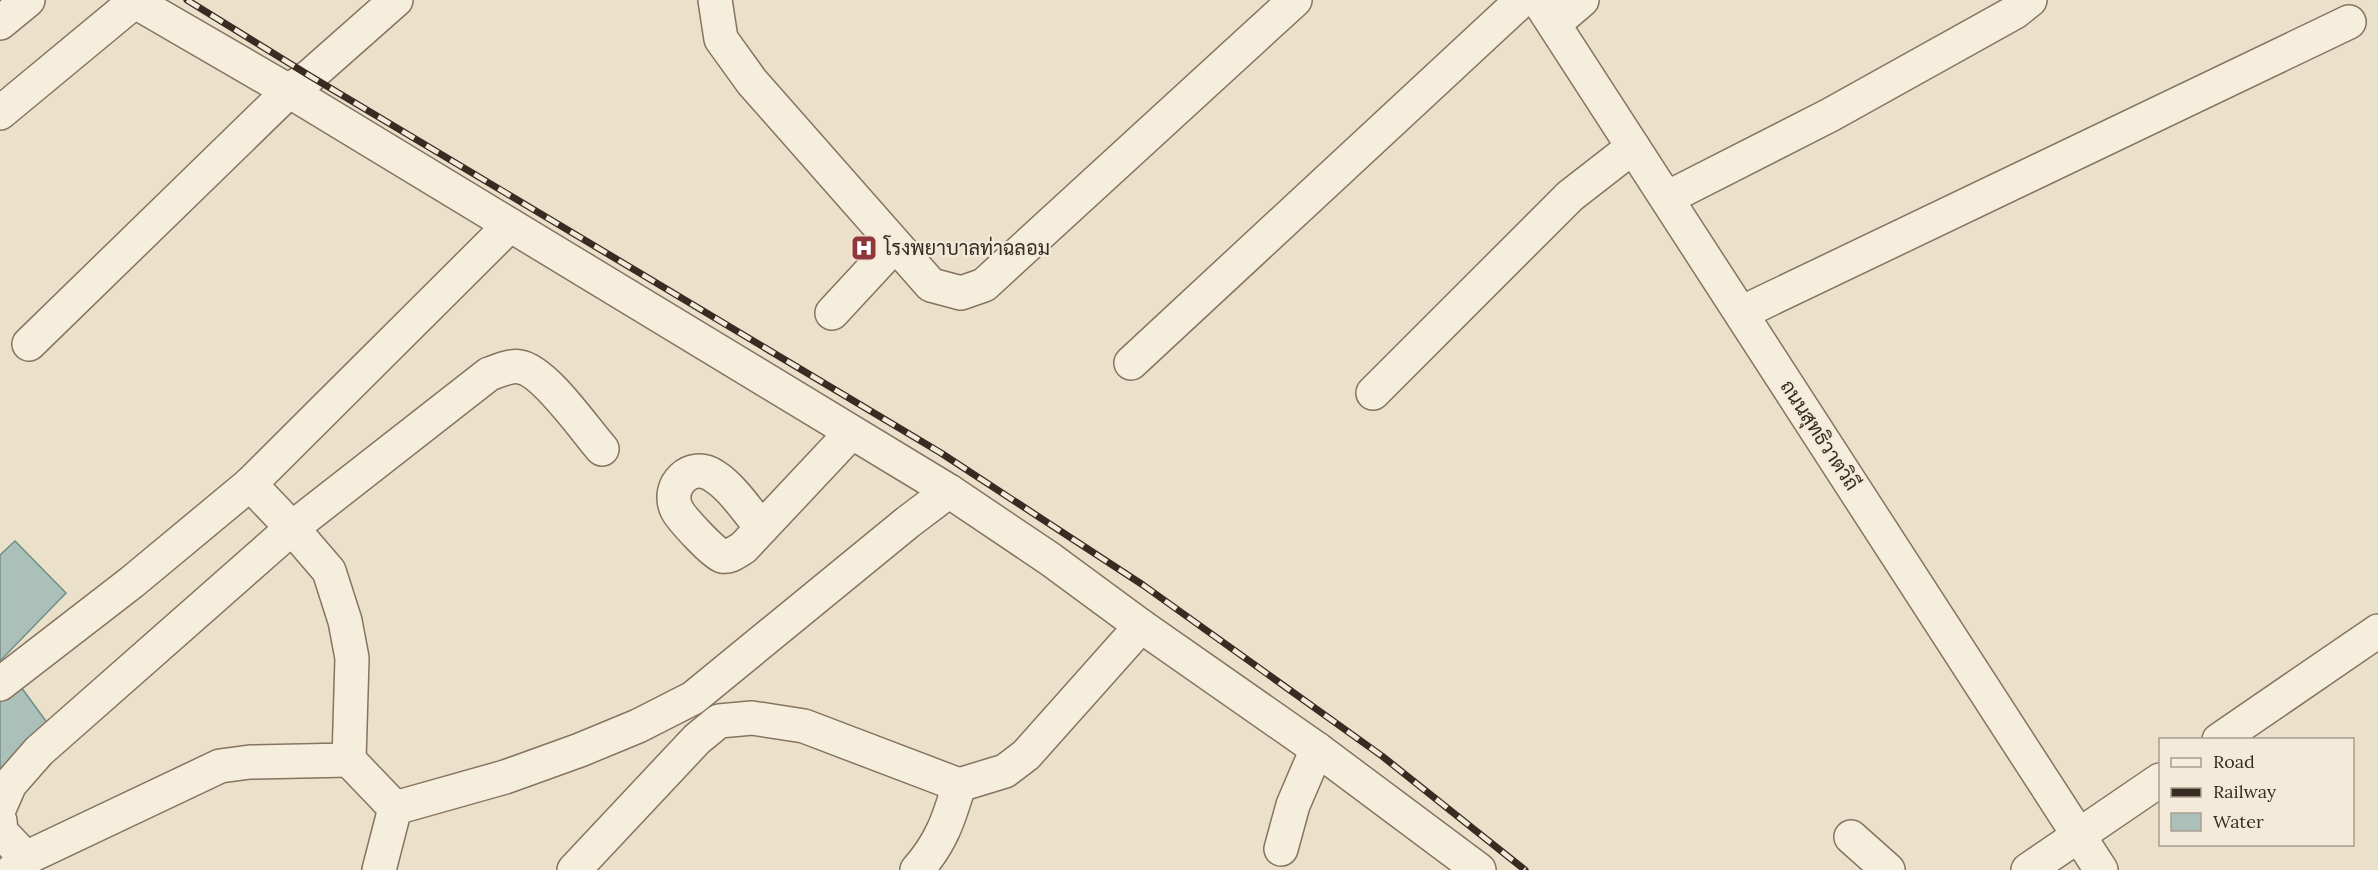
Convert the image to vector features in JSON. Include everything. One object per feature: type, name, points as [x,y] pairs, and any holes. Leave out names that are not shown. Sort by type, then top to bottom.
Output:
[{"type":"street","points":[[0,23],[28,0]]},
{"type":"street","points":[[29,344],[289,91],[310,76],[396,0]]},
{"type":"street","points":[[715,0],[721,39],[752,82],[931,285],[961,293],[984,285],[1295,0]]},
{"type":"street","points":[[1131,363],[1522,0]]},
{"type":"street","points":[[1546,12],[1582,0]]},
{"type":"street","points":[[1667,198],[1830,116],[2015,12],[2030,0]]},
{"type":"street","points":[[0,112],[133,1],[289,91],[950,491],[1050,559],[1141,626],[1317,749],[1479,870]]},
{"type":"street","name":"ถนนสุทธิวาตวิถี","points":[[1546,12],[2101,870]]},
{"type":"street","points":[[1741,314],[2349,22]]},
{"type":"street","points":[[1373,393],[1570,196],[1633,147]]},
{"type":"street","points":[[0,684],[132,582],[250,484],[510,225]]},
{"type":"street","points":[[832,313],[895,245]]},
{"type":"street","points":[[0,807],[10,784],[39,751],[292,528],[489,374],[506,368],[521,367],[543,378],[602,450]]},
{"type":"street","points":[[762,528],[851,433]]},
{"type":"street","points":[[250,484],[329,571],[345,621],[352,658],[350,760],[395,807]]},
{"type":"street","points":[[395,807],[505,777],[580,750],[638,726],[693,698],[908,522],[950,491]]},
{"type":"street","points":[[574,870],[697,738],[719,721],[752,718],[804,726],[959,785],[1005,771],[1026,755],[1141,626]]},
{"type":"street","points":[[2223,738],[2378,631]]},
{"type":"street","points":[[1281,849],[1293,805],[1317,749]]},
{"type":"street","points":[[0,821],[1,832],[19,864],[220,766],[250,762],[350,760]]},
{"type":"street","points":[[2028,870],[2159,781]]},
{"type":"street","points":[[917,870],[931,854],[948,824],[959,785]]},
{"type":"street","points":[[379,870],[395,807]]},
{"type":"street","points":[[1851,837],[1888,870]]},
{"type":"water","points":[[15,541],[66,593],[0,661],[0,555]]},
{"type":"water","points":[[0,663],[51,728],[0,780]]},
{"type":"railway","points":[[187,0],[310,76],[941,453],[1143,585],[1382,756],[1525,870]]},
{"type":"place","name":"โรงพยาบาลท่าฉลอม","points":[[864,248]]}]
